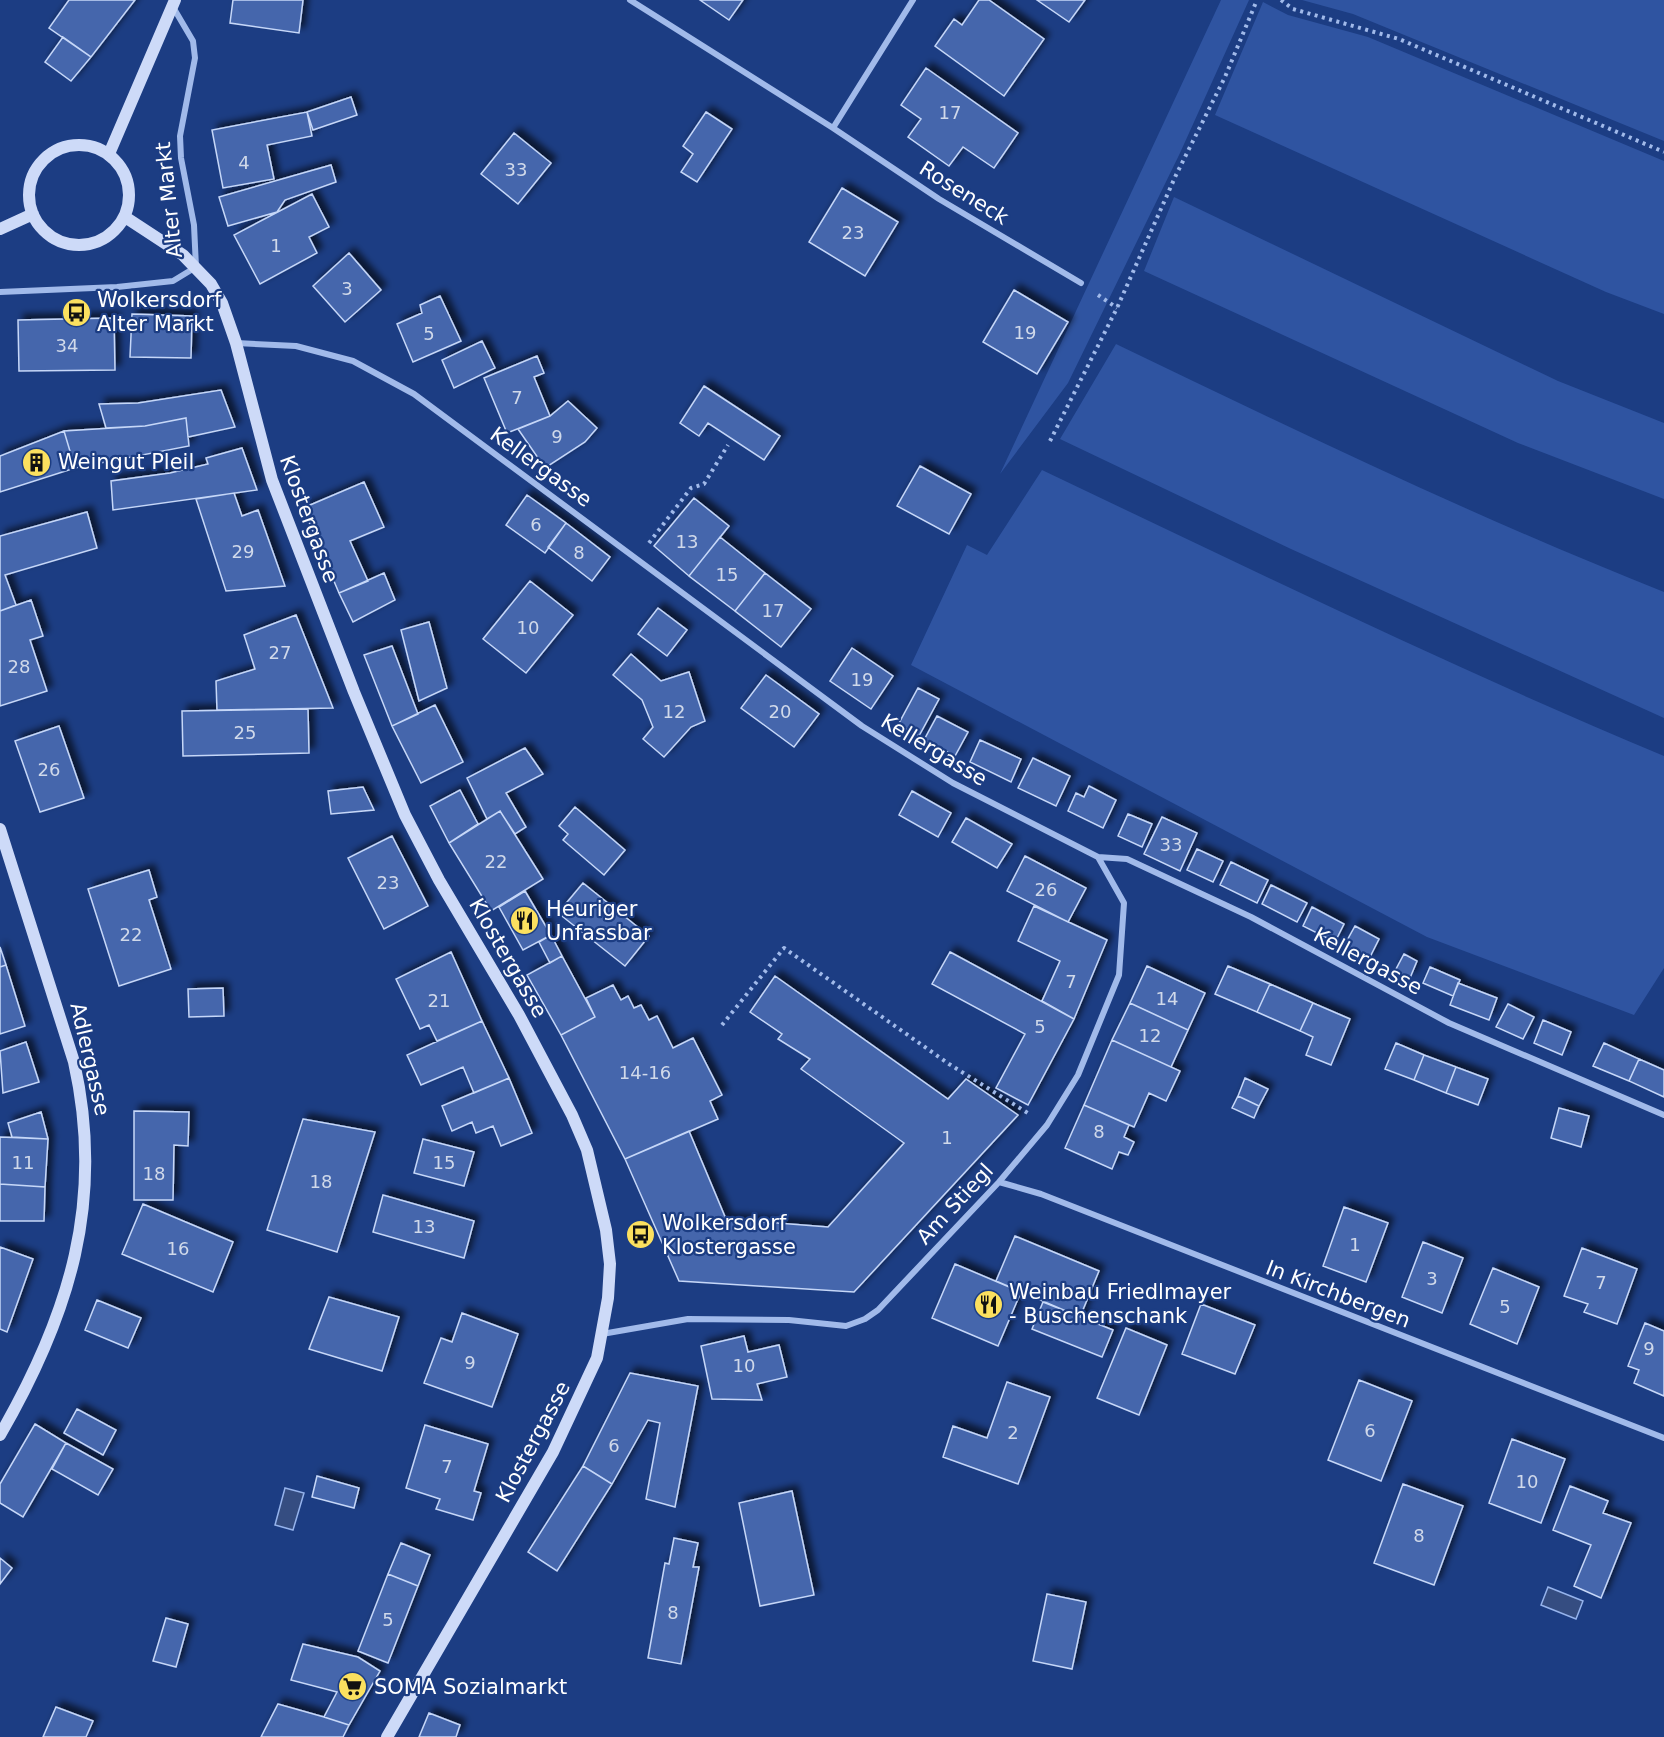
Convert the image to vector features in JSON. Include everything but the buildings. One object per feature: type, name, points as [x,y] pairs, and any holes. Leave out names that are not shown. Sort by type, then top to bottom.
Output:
[{"type":"street","name":"Roseneck","points":[[630,0],[833,128],[939,199],[1081,283]]},
{"type":"street","points":[[833,128],[913,0]]},
{"type":"street","name":"Alter Markt","points":[[125,217],[129,204],[129,189],[119,164],[109,154],[174,3]]},
{"type":"street","name":"Alter Markt","points":[[0,292],[117,288],[173,281],[196,267],[194,225],[181,158],[180,136],[195,58],[193,41],[174,3]]},
{"type":"street","points":[[109,154],[85,145],[65,147],[48,156],[39,165],[29,189],[33,214],[51,237],[78,245],[92,244],[106,238],[117,229],[125,217]]},
{"type":"street","points":[[0,229],[33,214]]},
{"type":"street","name":"Klostergasse","points":[[125,217],[148,230],[196,267],[222,303],[236,343],[272,480],[354,692],[405,815],[519,1015],[572,1115],[587,1150],[606,1230],[609,1264],[602,1334],[597,1358],[553,1452],[387,1737]]},
{"type":"street","name":"Kellergasse","points":[[236,343],[296,346],[353,361],[414,394],[862,726],[953,783],[1098,857],[1127,859],[1251,917],[1449,1023],[1664,1115]]},
{"type":"street","name":"Adlergasse","points":[[0,829],[74,1062],[85,1120],[87,1166],[79,1238],[67,1289],[48,1337],[0,1435]]},
{"type":"street","name":"Am Stiegl","points":[[602,1334],[688,1319],[789,1320],[846,1326],[856,1324],[878,1310],[999,1182],[1047,1125],[1078,1075],[1119,975],[1124,903],[1098,857]]},
{"type":"street","name":"In Kirchbergen","points":[[999,1182],[1041,1194],[1664,1438]]},
{"type":"path","points":[[1050,441],[1117,308],[1176,175],[1225,77],[1257,0]]},
{"type":"path","points":[[1281,0],[1293,9],[1399,39],[1664,152]]},
{"type":"path","points":[[637,558],[691,488],[704,484],[728,445]]},
{"type":"path","points":[[722,1025],[784,948],[949,1064],[1047,1125]]},
{"type":"shaded area","points":[[1221,0],[1249,0],[1180,153],[1068,383],[1000,474]]},
{"type":"shaded area","points":[[1302,0],[1664,0],[1664,141],[1353,14]]},
{"type":"shaded area","points":[[1263,2],[1288,15],[1368,37],[1664,161],[1664,314],[1606,292],[1215,115]]},
{"type":"shaded area","points":[[1174,197],[1558,381],[1664,423],[1664,499],[1518,443],[1144,271]]},
{"type":"shaded area","points":[[1116,344],[1456,504],[1664,592],[1664,718],[1291,549],[1060,439]]},
{"type":"shaded area","points":[[1042,470],[1429,653],[1664,756],[1664,968],[1634,1015],[1427,937],[911,665],[967,545],[987,555]]},
{"type":"shaded area","points":[[285,1488],[304,1493],[293,1530],[275,1525]]},
{"type":"shaded area","points":[[1548,1587],[1583,1601],[1576,1619],[1541,1605]]},
{"type":"place","name":"Wolkersdorf Alter Markt","points":[[76,312]]},
{"type":"place","name":"Weingut Pleil","points":[[37,462]]},
{"type":"place","name":"Heuriger Unfassbar","points":[[525,921]]},
{"type":"place","name":"Wolkersdorf Klostergasse","points":[[641,1235]]},
{"type":"place","name":"Weinbau Friedlmayer - Buschenschank","points":[[988,1304]]},
{"type":"place","name":"SOMA Sozialmarkt","points":[[353,1687]]}]
